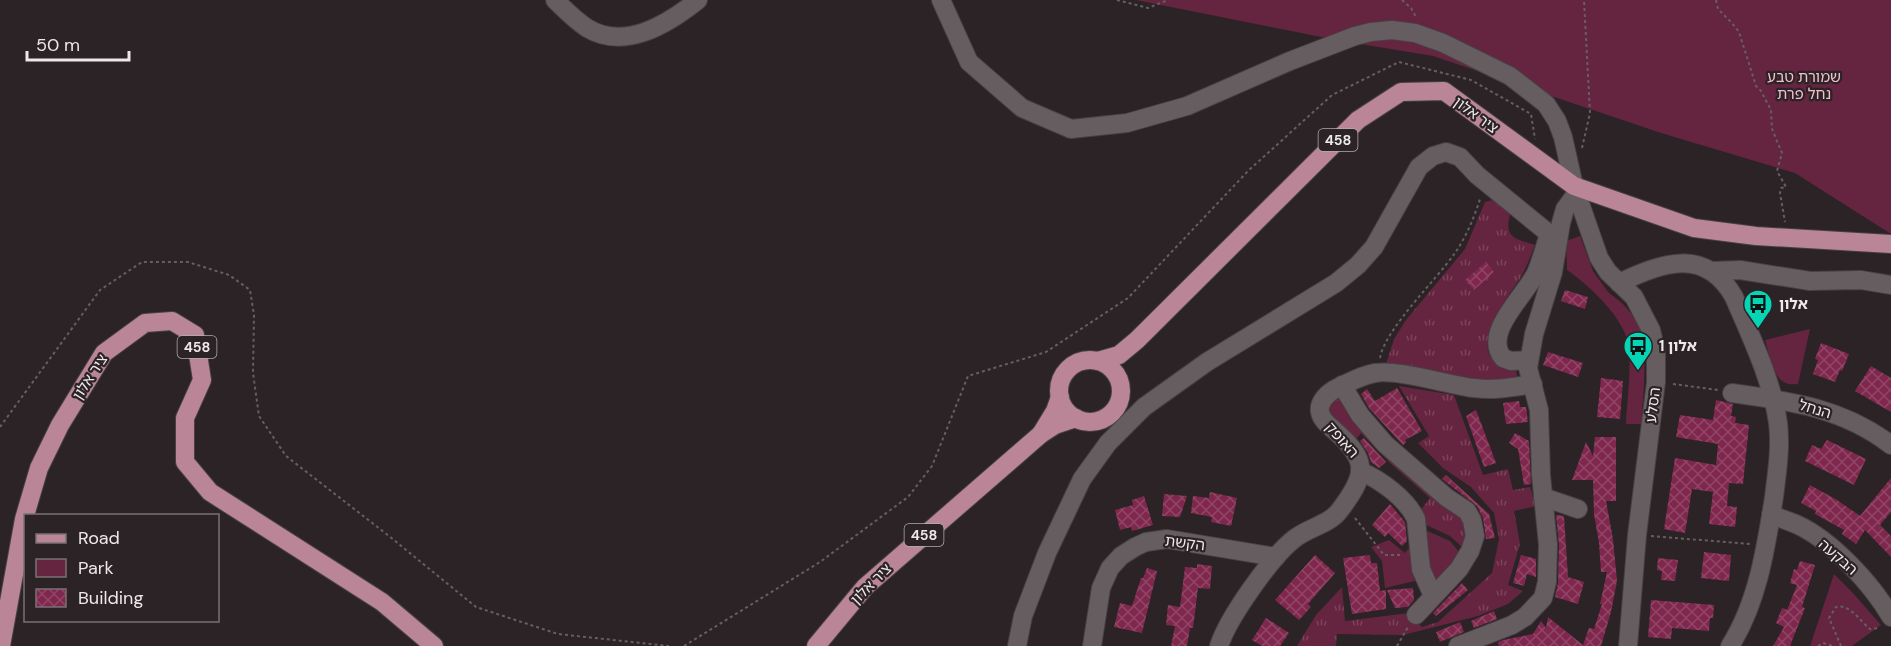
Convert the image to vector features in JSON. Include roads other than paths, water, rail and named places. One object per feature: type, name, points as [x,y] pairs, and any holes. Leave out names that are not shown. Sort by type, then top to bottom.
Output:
[{"type":"main road","name":"ציר אלון","points":[[1098,361],[1119,355],[1137,340],[1358,120],[1401,92],[1444,92],[1538,160],[1575,190],[1694,228],[1756,236],[1891,244]]},
{"type":"main road","name":"ציר אלון","points":[[25,514],[39,468],[60,425],[104,352],[145,323],[172,321],[195,335],[202,380],[185,418],[185,462],[191,470],[210,492],[382,602],[434,646]]},
{"type":"main road","name":"ציר אלון","points":[[1120,385],[1123,371],[1137,340]]},
{"type":"main road","points":[[1091,360],[1110,367],[1115,372],[1120,385],[1120,399],[1114,411],[1109,416],[1096,421],[1082,421],[1076,418],[1065,409],[1060,397],[1060,383],[1067,371],[1078,363],[1091,360]]},
{"type":"main road","name":"ציר אלון","points":[[1041,434],[1055,411],[1060,397]]},
{"type":"main road","name":"ציר אלון","points":[[816,646],[865,587],[1041,434],[1055,425],[1076,418]]},
{"type":"main road","name":"ציר אלון","points":[[1,646],[24,519]]},
{"type":"street","points":[[555,0],[589,29],[614,37],[652,30],[698,0]]},
{"type":"street","name":"הסלע","points":[[941,0],[969,62],[1022,108],[1071,129],[1127,123],[1187,106],[1290,61],[1371,32],[1392,30],[1415,33],[1510,76],[1546,104],[1563,136],[1575,190],[1599,258],[1608,272],[1634,297],[1651,330],[1656,351],[1656,382],[1637,535],[1628,646]]},
{"type":"street","points":[[1017,646],[1023,616],[1047,553],[1082,478],[1108,443],[1144,407],[1207,362],[1336,283],[1358,266],[1374,247],[1419,166],[1433,156],[1446,152],[1460,157],[1486,183],[1554,237]]},
{"type":"street","points":[[1529,360],[1511,361],[1503,358],[1496,347],[1499,330],[1535,275],[1575,190]]},
{"type":"street","points":[[1458,646],[1512,625],[1525,617],[1543,598],[1549,570],[1539,410],[1528,368],[1534,334],[1553,272],[1554,237]]},
{"type":"street","points":[[1619,283],[1662,265],[1692,264],[1711,272],[1727,284],[1734,297],[1773,398],[1780,446],[1771,514],[1752,601],[1730,646]]},
{"type":"street","points":[[1711,272],[1740,270],[1810,282],[1861,280],[1891,285]]},
{"type":"street","name":"האופק","points":[[1219,646],[1230,621],[1276,558],[1294,539],[1331,519],[1344,504],[1360,477],[1361,462],[1356,452],[1326,423],[1320,412],[1322,400],[1333,390],[1361,376],[1378,372],[1476,389],[1533,384]]},
{"type":"street","points":[[1342,385],[1360,415],[1385,444],[1446,497],[1467,512],[1472,520],[1475,536],[1470,551],[1459,568],[1416,615]]},
{"type":"street","name":"הנחל","points":[[1732,393],[1807,404],[1858,425],[1891,445]]},
{"type":"street","points":[[1360,471],[1387,487],[1413,513],[1425,580],[1433,596]]},
{"type":"street","points":[[1543,497],[1578,509]]},
{"type":"street","name":"הבקעה","points":[[1771,514],[1799,526],[1832,548],[1861,576],[1888,621]]},
{"type":"street","name":"הקשת","points":[[1092,646],[1101,588],[1110,568],[1121,556],[1135,547],[1146,542],[1167,539],[1276,558]]},
{"type":"place","name":"אלון","points":[[1758,330]]},
{"type":"place","name":"אלון 1","points":[[1638,372]]},
{"type":"park label","name":"שמורת טבע נחל פרת","points":[[1804,86]]}]
